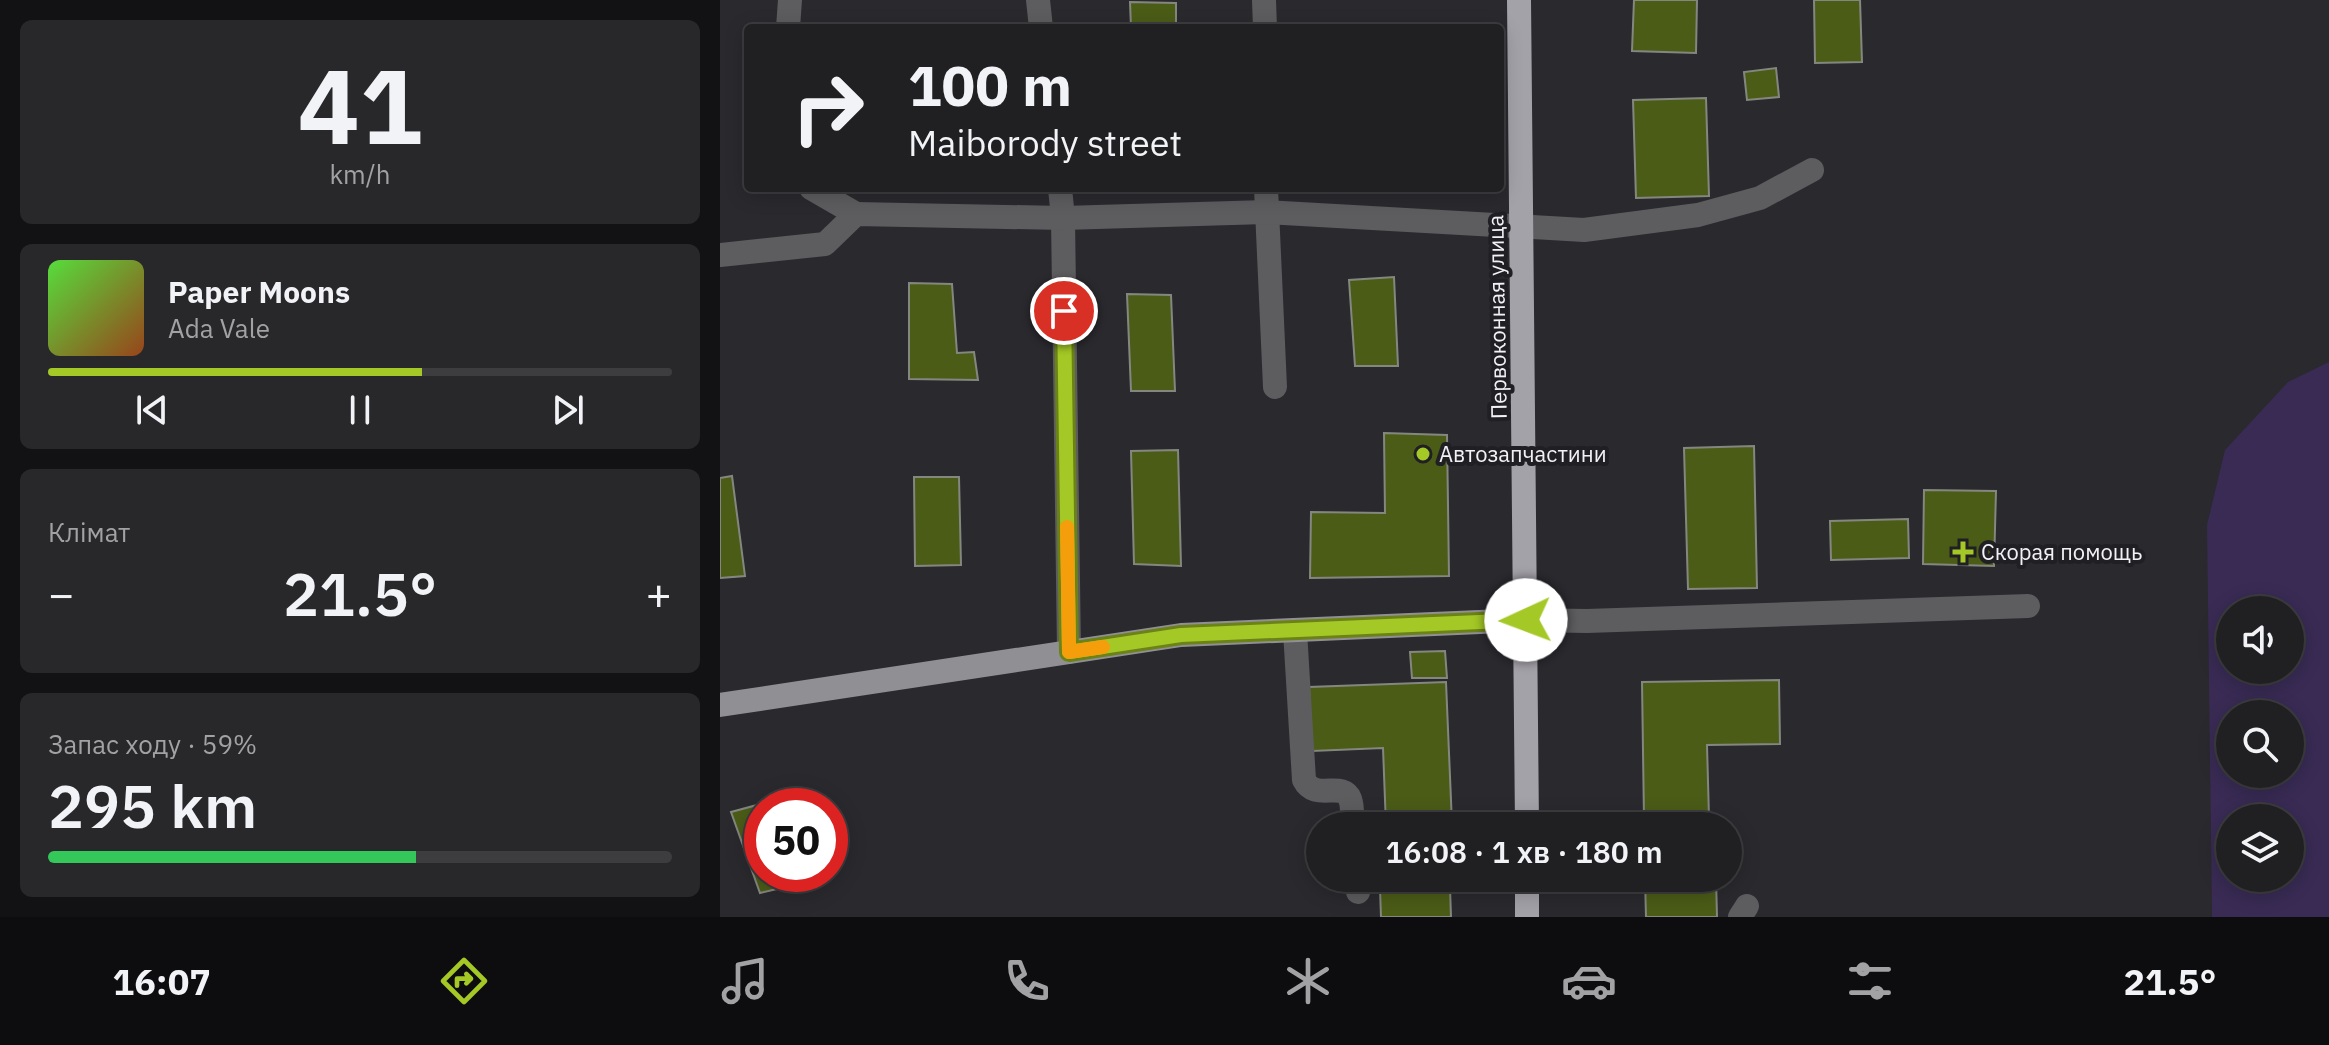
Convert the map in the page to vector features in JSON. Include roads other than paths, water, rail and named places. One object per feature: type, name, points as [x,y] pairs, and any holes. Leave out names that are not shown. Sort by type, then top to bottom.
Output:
[{"type":"highway","name":"Первоконная улица","points":[[1519,0],[1527,812]]},
{"type":"highway","points":[[1527,892],[1527,917]]},
{"type":"main road","points":[[720,705],[1181,635],[1526,620]]},
{"type":"street","points":[[788,24],[790,0]]},
{"type":"street","points":[[1038,0],[1041,24]]},
{"type":"street","points":[[1264,0],[1265,24]]},
{"type":"street","points":[[818,192],[856,214],[1063,218],[1266,200],[1584,230],[1698,215],[1760,198],[1812,170]]},
{"type":"street","points":[[1060,192],[1069,652]]},
{"type":"street","points":[[1266,200],[1275,387]]},
{"type":"street","points":[[720,255],[825,244],[856,214]]},
{"type":"street","points":[[1526,620],[1587,621],[2028,606]]},
{"type":"street","points":[[1295,631],[1304,780],[1307,787],[1314,791],[1341,791],[1347,794],[1351,812]]},
{"type":"place","name":"Автозапчастини","points":[[1423,454]]},
{"type":"place","name":"Скорая помощь","points":[[1963,552]]}]
